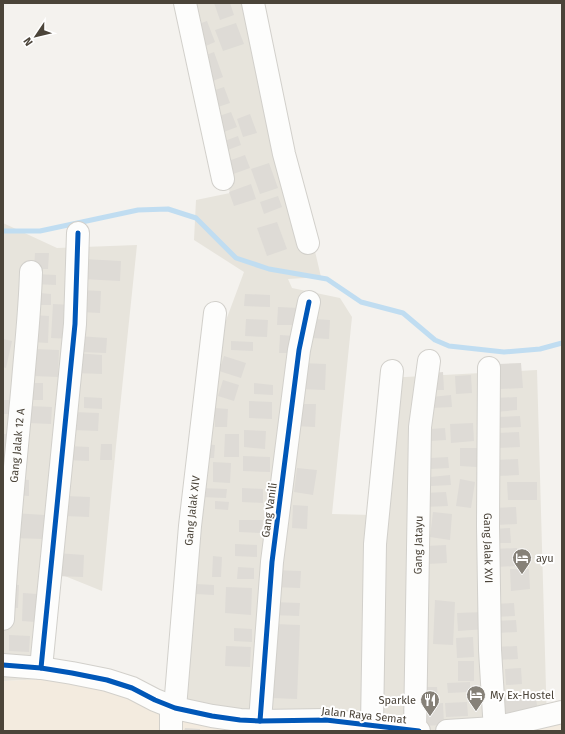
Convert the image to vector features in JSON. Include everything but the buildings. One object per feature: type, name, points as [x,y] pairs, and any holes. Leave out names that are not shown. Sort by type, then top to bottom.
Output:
[{"type":"street","points":[[185,3],[223,179]]},
{"type":"street","points":[[252,3],[284,154],[308,243]]},
{"type":"street","points":[[41,668],[75,324],[78,233]]},
{"type":"street","name":"Gang Jalak 12 A","points":[[3,619],[31,272]]},
{"type":"street","name":"Gang Vanili","points":[[271,725],[272,562],[299,350],[309,302]]},
{"type":"street","name":"Gang Jalak XIV","points":[[171,731],[190,526],[215,313]]},
{"type":"street","name":"Gang Jatayu","points":[[415,730],[420,427],[430,361]]},
{"type":"street","name":"Gang Jalak XVI","points":[[488,368],[490,650],[494,729]]},
{"type":"street","points":[[364,727],[375,544],[392,371]]},
{"type":"street","name":"Jalan Raya Semat","points":[[3,665],[72,672],[107,680],[132,688],[173,708],[212,716],[271,725],[326,720],[364,727],[419,731]]},
{"type":"street","points":[[447,731],[494,729],[562,712]]},
{"type":"shaded area","points":[[185,3],[257,3],[321,277],[288,279],[292,288],[340,298],[352,317],[332,514],[372,515],[386,378],[537,370],[547,724],[502,731],[313,731],[182,708],[212,358],[244,272],[194,240],[196,200],[230,193]]},
{"type":"shaded area","points":[[3,223],[57,248],[137,245],[102,591],[50,570],[47,679],[3,681]]},
{"type":"shaded area","points":[[93,677],[313,731],[3,731],[3,681]]},
{"type":"shaded area","points":[[562,719],[562,731],[502,731]]},
{"type":"waterway","points":[[3,231],[40,231],[138,210],[168,209],[196,218],[236,258],[269,269],[327,279],[361,302],[403,313],[435,340],[449,346],[504,352],[540,349],[562,343]]},
{"type":"cycle path","points":[[41,668],[75,324],[78,233]]},
{"type":"cycle path","points":[[260,721],[272,562],[299,350],[309,302]]},
{"type":"cycle path","points":[[3,665],[41,668],[107,680],[132,688],[175,708],[212,716],[260,721],[326,720],[419,731]]},
{"type":"place","name":"ayu","points":[[522,575]]},
{"type":"place","name":"My Ex-Hostel","points":[[476,712]]},
{"type":"place","name":"Sparkle","points":[[430,717]]}]
